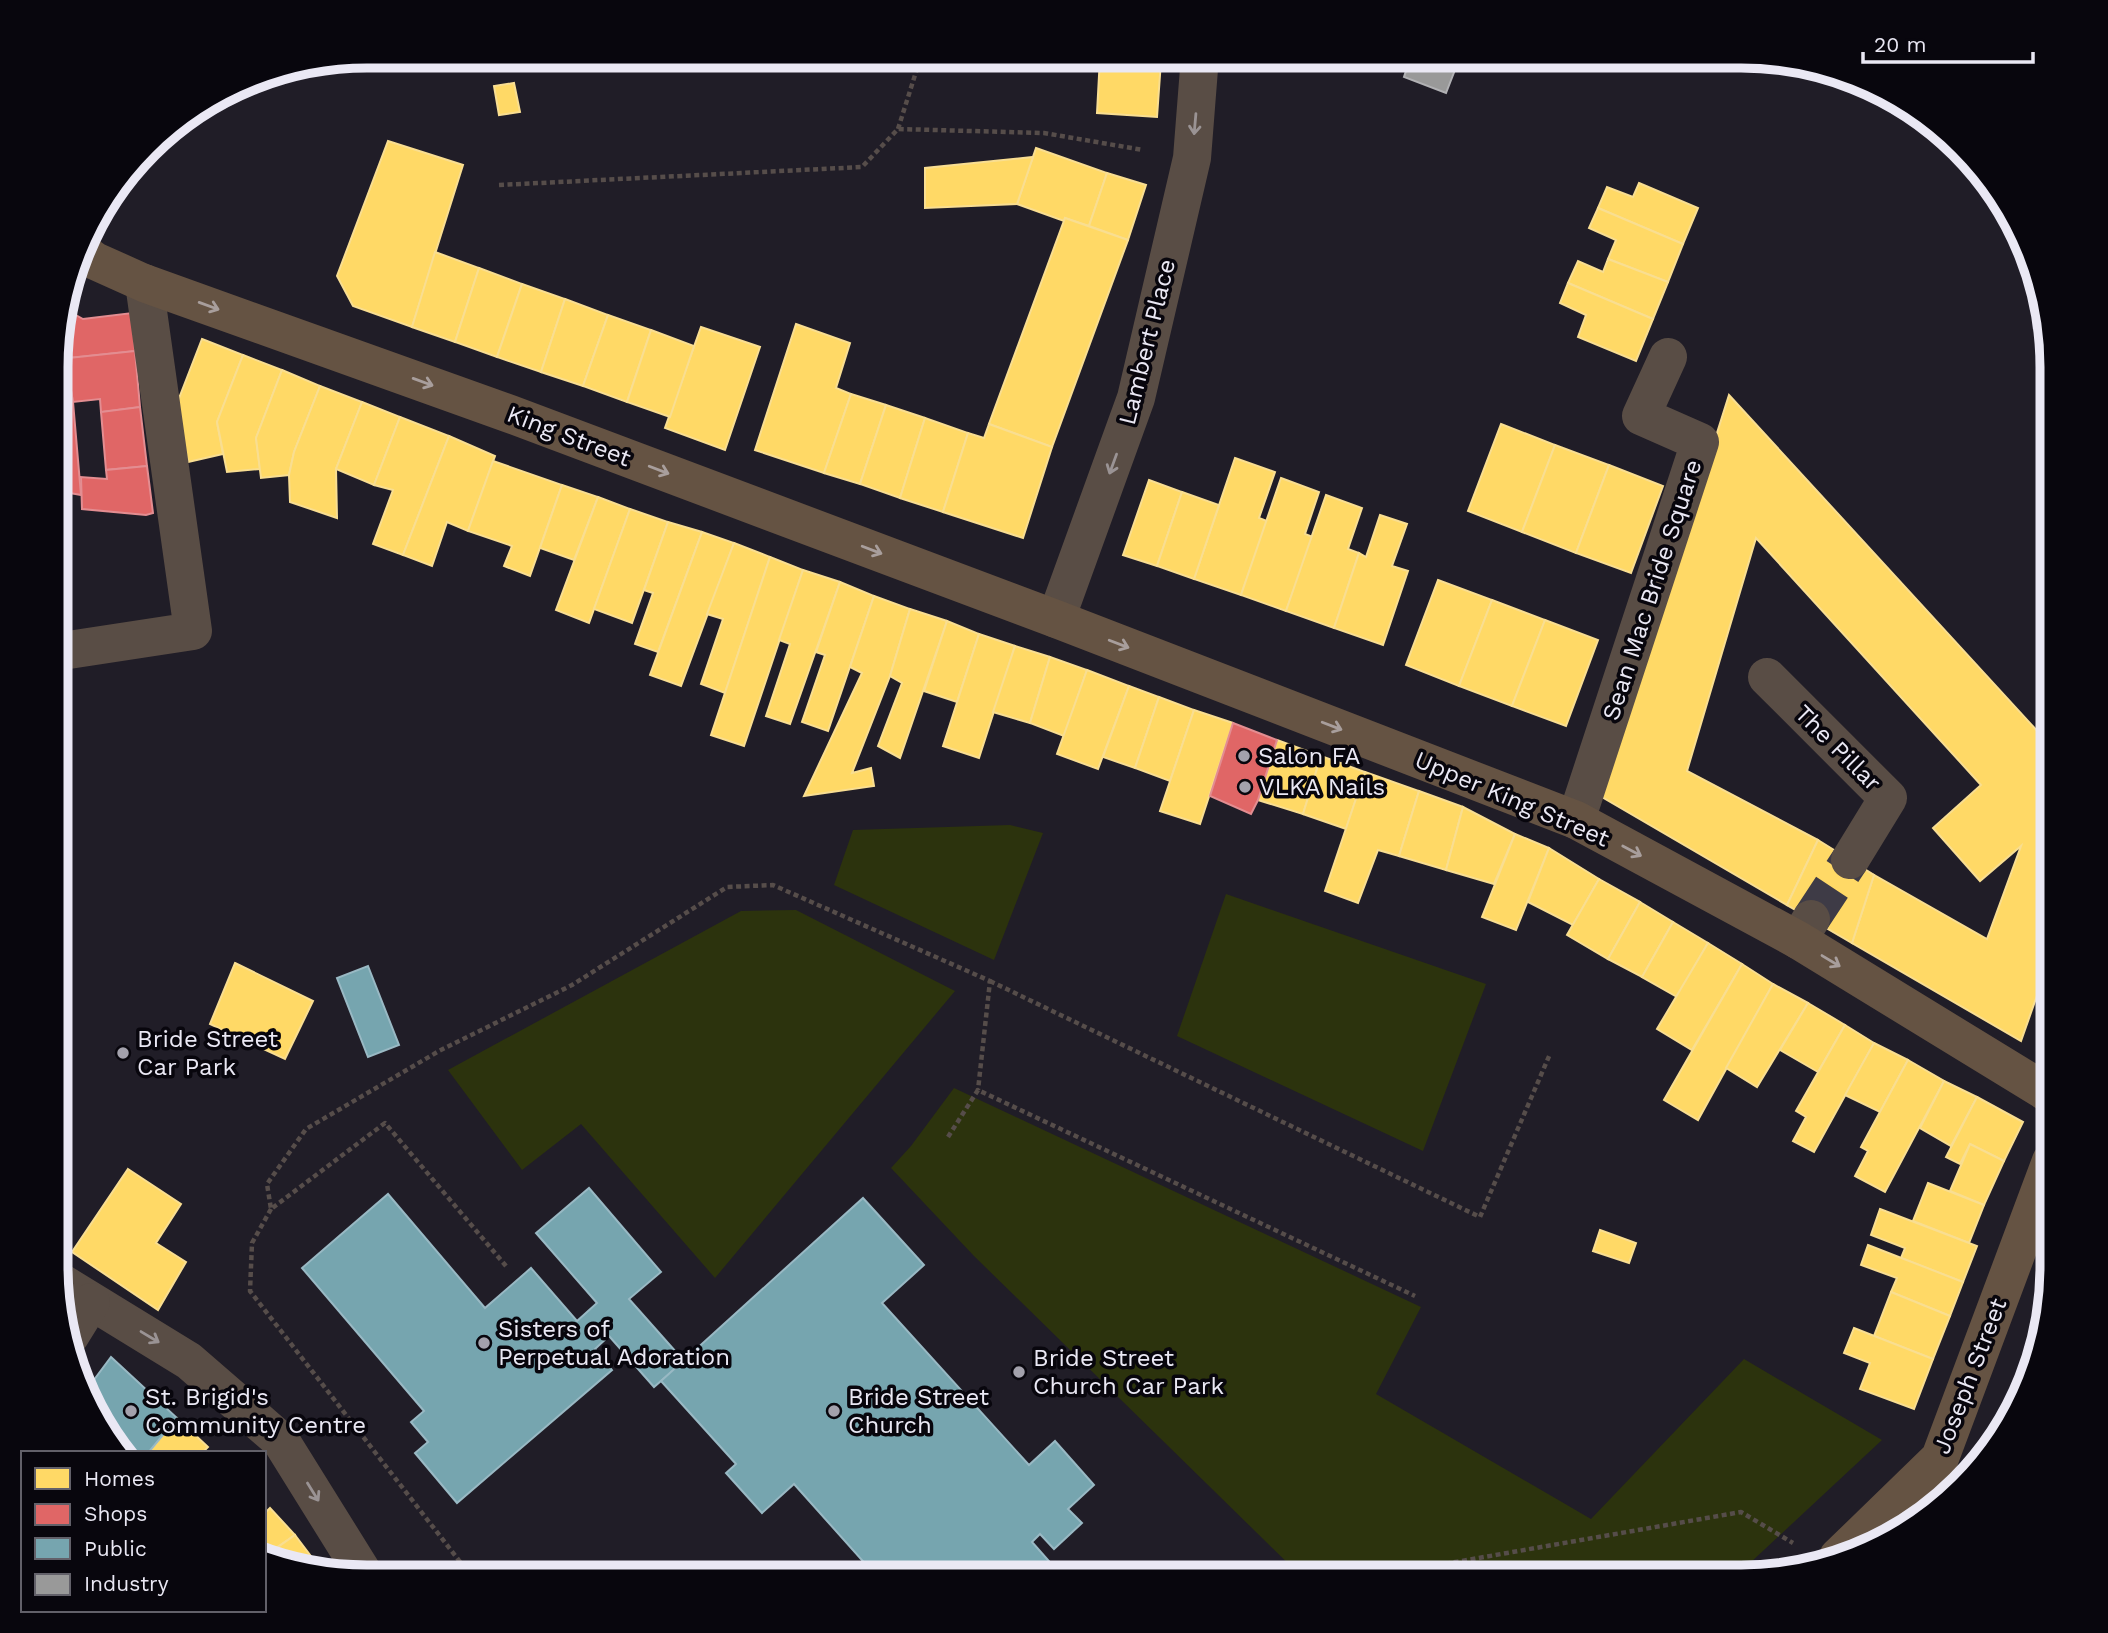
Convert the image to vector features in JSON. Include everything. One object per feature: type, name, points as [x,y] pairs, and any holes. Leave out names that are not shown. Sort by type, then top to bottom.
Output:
[{"type":"main road","name":"King Street","points":[[88,262],[510,414],[1056,619]]},
{"type":"main road","name":"Upper King Street","points":[[1056,619],[1576,820],[1804,930],[2040,1087]]},
{"type":"main road","name":"Joseph Street","points":[[1854,1542],[1940,1458],[2040,1190]]},
{"type":"street","name":"Lambert Place","points":[[1056,619],[1136,398],[1192,158],[1199,68]]},
{"type":"street","points":[[68,649],[193,631],[144,283]]},
{"type":"street","name":"Sean Mac Bride Square","points":[[1576,820],[1700,442],[1641,416],[1668,357]]},
{"type":"street","name":"The Pillar","points":[[1767,677],[1888,798],[1850,860]]},
{"type":"street","points":[[69,1288],[189,1361],[281,1441],[358,1564]]},
{"type":"street","points":[[75,1328],[91,1302]]},
{"type":"path","points":[[499,185],[862,167],[898,129],[917,68]]},
{"type":"path","points":[[898,129],[1044,133],[1192,158]]},
{"type":"path","points":[[271,1209],[267,1184],[306,1129],[439,1051],[572,985],[727,887],[773,884],[990,981],[1480,1217],[1550,1054]]},
{"type":"path","points":[[948,1138],[978,1090],[990,981]]},
{"type":"path","points":[[978,1090],[1415,1296]]},
{"type":"path","points":[[462,1565],[250,1291],[252,1243],[271,1209],[385,1122],[506,1266]]},
{"type":"path","points":[[1438,1565],[1741,1512],[1799,1547]]},
{"type":"green space","points":[[1010,825],[1043,833],[994,960],[834,885],[853,830]]},
{"type":"green space","points":[[1226,894],[1486,984],[1423,1151],[1177,1036]]},
{"type":"green space","points":[[796,910],[955,991],[715,1278],[581,1124],[522,1170],[448,1070],[741,911]]},
{"type":"green space","points":[[954,1088],[1421,1307],[1376,1394],[1591,1519],[1744,1359],[1882,1440],[1748,1565],[1290,1565],[974,1256],[891,1168],[911,1146]]},
{"type":"building: Homes","points":[[1099,68],[1160,68],[1157,117],[1097,113]]},
{"type":"building: Homes","points":[[514,83],[520,112],[499,115],[494,86]]},
{"type":"building: Homes","points":[[388,141],[463,165],[412,327],[353,306],[337,276]]},
{"type":"building: Homes","points":[[1036,148],[1107,173],[1089,226],[1065,218],[1064,221],[1017,204]]},
{"type":"building: Homes","points":[[1033,157],[1017,204],[925,208],[925,168]]},
{"type":"building: Homes","points":[[1107,173],[1146,185],[1128,240],[1089,226]]},
{"type":"building: Homes","points":[[1639,183],[1698,208],[1683,244],[1598,208],[1607,187],[1633,197]]},
{"type":"building: Homes","points":[[1598,208],[1683,244],[1668,282],[1608,259],[1616,240],[1589,228]]},
{"type":"building: Homes","points":[[1065,218],[1128,240],[1052,447],[989,424]]},
{"type":"building: Homes","points":[[435,252],[479,268],[455,342],[412,327]]},
{"type":"building: Homes","points":[[1608,259],[1668,282],[1653,319],[1568,283],[1578,261],[1603,272]]},
{"type":"building: Homes","points":[[479,268],[522,284],[497,357],[455,342]]},
{"type":"building: Homes","points":[[1568,283],[1653,319],[1636,361],[1578,337],[1586,315],[1560,303]]},
{"type":"building: Homes","points":[[522,284],[565,299],[541,372],[497,357]]},
{"type":"building: Homes","points":[[565,299],[608,315],[583,386],[541,372]]},
{"type":"building: Homes","points":[[608,315],[651,330],[627,402],[583,386]]},
{"type":"building: Homes","points":[[796,324],[850,343],[836,388],[851,394],[824,473],[755,450]]},
{"type":"building: Homes","points":[[701,327],[760,347],[725,450],[665,428]]},
{"type":"building: Homes","points":[[651,330],[694,346],[670,417],[627,402]]},
{"type":"building: Homes","points":[[202,339],[243,355],[217,422],[223,454],[188,462],[176,406]]},
{"type":"building: Homes","points":[[243,355],[282,370],[256,438],[260,469],[227,472],[217,422]]},
{"type":"building: Homes","points":[[282,370],[320,386],[294,452],[289,475],[261,478],[256,438]]},
{"type":"building: Homes","points":[[320,386],[362,402],[336,469],[337,518],[290,502],[289,475],[294,452]]},
{"type":"building: Homes","points":[[851,394],[886,405],[860,484],[824,473]]},
{"type":"building: Homes","points":[[1729,395],[2040,734],[2040,987],[2021,1041],[1852,943],[1874,875],[1987,939],[2021,846],[1980,881],[1933,828],[1981,785],[1756,538],[1687,771],[1818,840],[1787,905],[1602,797]]},
{"type":"building: Homes","points":[[362,402],[400,417],[374,485],[336,469]]},
{"type":"building: Homes","points":[[886,405],[925,418],[900,498],[860,484]]},
{"type":"building: Homes","points":[[400,417],[449,436],[403,555],[373,544],[393,490],[374,485]]},
{"type":"building: Homes","points":[[925,418],[968,433],[943,512],[900,498]]},
{"type":"building: Homes","points":[[989,424],[1052,447],[1023,538],[943,512],[968,433],[984,438]]},
{"type":"building: Homes","points":[[1501,424],[1555,445],[1522,532],[1468,511]]},
{"type":"building: Homes","points":[[449,436],[495,456],[468,531],[447,522],[432,566],[403,555]]},
{"type":"building: Homes","points":[[1555,445],[1609,465],[1576,553],[1522,532]]},
{"type":"building: Homes","points":[[1235,458],[1275,472],[1259,518],[1267,521],[1241,595],[1194,579]]},
{"type":"building: Homes","points":[[493,461],[562,485],[530,576],[504,566],[512,546],[468,531]]},
{"type":"building: Homes","points":[[1609,465],[1663,486],[1631,573],[1576,553]]},
{"type":"building: Homes","points":[[1281,478],[1319,492],[1305,534],[1313,537],[1286,611],[1241,595]]},
{"type":"building: Homes","points":[[1149,480],[1182,492],[1157,566],[1123,555]]},
{"type":"building: Homes","points":[[562,485],[598,497],[574,560],[540,548]]},
{"type":"building: Homes","points":[[1182,492],[1219,505],[1194,579],[1157,566]]},
{"type":"building: Homes","points":[[1326,495],[1362,508],[1348,549],[1359,553],[1334,628],[1286,611]]},
{"type":"building: Homes","points":[[598,497],[630,509],[589,623],[556,610]]},
{"type":"building: Homes","points":[[630,509],[668,522],[632,623],[594,609]]},
{"type":"building: Homes","points":[[1380,515],[1407,524],[1392,566],[1408,571],[1383,645],[1334,628],[1359,553],[1366,557]]},
{"type":"building: Homes","points":[[668,522],[702,532],[658,652],[635,644],[653,593],[644,590]]},
{"type":"building: Homes","points":[[702,532],[734,543],[681,686],[650,675]]},
{"type":"building: Homes","points":[[734,543],[770,557],[725,693],[701,684],[723,619],[707,614]]},
{"type":"building: Homes","points":[[770,557],[803,570],[744,746],[711,735]]},
{"type":"building: Homes","points":[[803,570],[840,582],[790,724],[766,716],[790,644],[779,640]]},
{"type":"building: Homes","points":[[1438,580],[1492,600],[1459,686],[1406,665]]},
{"type":"building: Homes","points":[[840,582],[874,596],[828,731],[802,722],[825,655],[816,652]]},
{"type":"building: Homes","points":[[874,596],[910,609],[890,676],[852,773],[871,768],[874,786],[804,796],[862,673],[850,667]]},
{"type":"building: Homes","points":[[1492,600],[1545,620],[1512,706],[1459,686]]},
{"type":"building: Homes","points":[[910,609],[947,621],[900,758],[878,746],[902,683],[890,676]]},
{"type":"building: Homes","points":[[1545,620],[1598,640],[1566,726],[1512,706]]},
{"type":"building: Homes","points":[[947,621],[979,634],[957,702],[924,691]]},
{"type":"building: Homes","points":[[979,634],[1015,646],[979,758],[943,746]]},
{"type":"building: Homes","points":[[1015,646],[1050,657],[1030,723],[993,712]]},
{"type":"building: Homes","points":[[1050,657],[1087,670],[1064,736],[1030,723]]},
{"type":"building: Homes","points":[[1087,670],[1129,686],[1098,769],[1057,754]]},
{"type":"building: Homes","points":[[1129,686],[1159,697],[1135,768],[1103,757]]},
{"type":"building: Homes","points":[[1159,697],[1194,710],[1170,781],[1135,768]]},
{"type":"building: Homes","points":[[1194,710],[1233,723],[1200,824],[1160,811]]},
{"type":"building: Homes","points":[[1277,740],[1321,756],[1303,814],[1258,800]]},
{"type":"building: Homes","points":[[1321,756],[1365,772],[1346,829],[1303,814]]},
{"type":"building: Homes","points":[[1365,772],[1419,791],[1399,856],[1378,850],[1358,903],[1325,891]]},
{"type":"building: Homes","points":[[1419,791],[1463,807],[1446,870],[1399,856]]},
{"type":"building: Homes","points":[[1463,807],[1515,834],[1494,884],[1446,870]]},
{"type":"building: Homes","points":[[1515,834],[1549,848],[1516,930],[1482,917]]},
{"type":"building: Homes","points":[[1818,840],[1874,875],[1852,943],[1787,905]]},
{"type":"building: Homes","points":[[1549,848],[1599,879],[1573,925],[1528,902]]},
{"type":"building: Homes","points":[[1599,879],[1640,902],[1608,959],[1567,935]]},
{"type":"building: Homes","points":[[1640,902],[1673,922],[1642,977],[1608,959]]},
{"type":"building: Homes","points":[[1673,922],[1708,943],[1677,997],[1642,977]]},
{"type":"building: Homes","points":[[1708,943],[1742,964],[1692,1050],[1657,1029]]},
{"type":"building: Homes","points":[[235,963],[313,1001],[285,1059],[210,1024]]},
{"type":"building: Homes","points":[[1742,964],[1773,984],[1698,1120],[1664,1100]]},
{"type":"building: Homes","points":[[1773,984],[1808,1003],[1757,1087],[1726,1068]]},
{"type":"building: Homes","points":[[1808,1003],[1845,1025],[1818,1072],[1780,1050]]},
{"type":"building: Homes","points":[[1845,1025],[1874,1043],[1814,1152],[1793,1141],[1806,1117],[1796,1111]]},
{"type":"building: Homes","points":[[1874,1043],[1908,1060],[1880,1112],[1845,1095]]},
{"type":"building: Homes","points":[[1908,1060],[1944,1081],[1885,1192],[1855,1176],[1868,1151],[1861,1147]]},
{"type":"building: Homes","points":[[1944,1081],[1977,1097],[1951,1146],[1920,1128]]},
{"type":"building: Homes","points":[[1977,1097],[2023,1122],[2004,1161],[1970,1144],[1960,1164],[1946,1157]]},
{"type":"building: Homes","points":[[1970,1144],[2004,1161],[1984,1205],[1950,1191]]},
{"type":"building: Homes","points":[[128,1169],[181,1204],[156,1243],[186,1262],[158,1310],[72,1252]]},
{"type":"building: Homes","points":[[1928,1183],[1984,1205],[1969,1243],[1913,1221]]},
{"type":"building: Homes","points":[[1880,1209],[1977,1246],[1963,1282],[1901,1258],[1905,1248],[1871,1235]]},
{"type":"building: Homes","points":[[1600,1230],[1636,1243],[1629,1263],[1593,1251]]},
{"type":"building: Homes","points":[[1868,1245],[1963,1282],[1950,1316],[1891,1292],[1897,1278],[1861,1265]]},
{"type":"building: Homes","points":[[1891,1292],[1950,1316],[1933,1359],[1874,1336]]},
{"type":"building: Homes","points":[[1854,1328],[1933,1359],[1914,1409],[1860,1389],[1870,1363],[1844,1353]]},
{"type":"building: Homes","points":[[177,1418],[208,1447],[204,1451],[150,1451]]},
{"type":"building: Homes","points":[[270,1508],[295,1535],[273,1550],[266,1547],[266,1512]]},
{"type":"building: Homes","points":[[295,1535],[313,1559],[290,1555],[274,1550]]},
{"type":"building: Shops","points":[[132,313],[135,351],[68,358],[73,314],[83,319]]},
{"type":"building: Shops","points":[[135,351],[140,407],[101,412],[100,399],[73,402],[68,377],[68,358]]},
{"type":"building: Shops","points":[[68,379],[73,402],[81,495],[68,493]]},
{"type":"building: Shops","points":[[140,407],[147,466],[106,470],[101,412]]},
{"type":"building: Shops","points":[[147,466],[153,513],[146,515],[82,509],[81,477],[107,479],[106,470]]},
{"type":"building: Shops","points":[[1233,723],[1277,740],[1251,814],[1210,796]]},
{"type":"building: Public","points":[[368,966],[399,1045],[368,1057],[337,978]]},
{"type":"building: Public","name":"Sisters of Perpetual Adoration","points":[[589,1188],[661,1272],[629,1299],[684,1361],[654,1387],[609,1336],[595,1349],[612,1370],[457,1503],[415,1453],[428,1442],[411,1422],[424,1411],[302,1268],[388,1194],[485,1308],[531,1268],[577,1321],[597,1303],[536,1233]]},
{"type":"building: Public","name":"Bride Street Church","points":[[863,1198],[924,1265],[882,1303],[1029,1465],[1055,1441],[1094,1485],[1068,1509],[1082,1523],[1054,1549],[1040,1534],[1032,1542],[1052,1565],[866,1565],[794,1484],[762,1513],[726,1473],[736,1464],[661,1381]]},
{"type":"building: Public","name":"St. Brigid's Community Centre","points":[[111,1357],[177,1418],[150,1451],[133,1451],[108,1415],[92,1382]]},
{"type":"building: Industry","points":[[1407,68],[1456,68],[1446,93],[1404,77]]},
{"type":"tunnel","points":[[1811,919],[1850,860]]},
{"type":"place","name":"Salon FA","points":[[1244,756]]},
{"type":"place","name":"VLKA Nails","points":[[1245,787]]},
{"type":"place","name":"Bride Street Car Park","points":[[123,1053]]},
{"type":"place","name":"Sisters of Perpetual Adoration","points":[[484,1343]]},
{"type":"place","name":"Bride Street Church Car Park","points":[[1019,1372]]},
{"type":"place","name":"St. Brigid's Community Centre","points":[[131,1411]]},
{"type":"place","name":"Bride Street Church","points":[[834,1411]]}]
